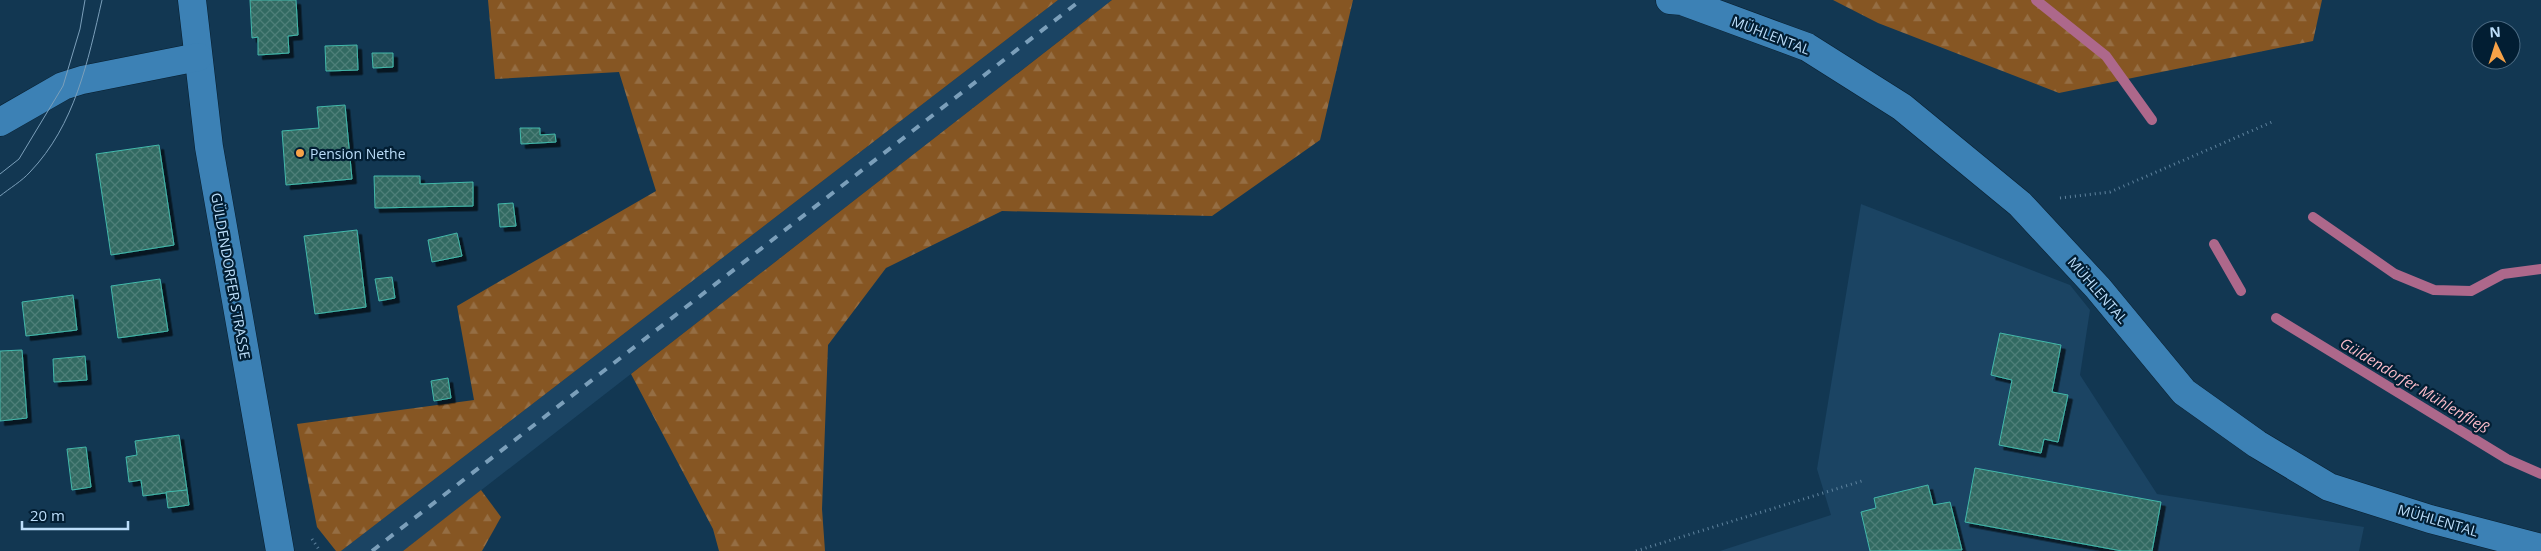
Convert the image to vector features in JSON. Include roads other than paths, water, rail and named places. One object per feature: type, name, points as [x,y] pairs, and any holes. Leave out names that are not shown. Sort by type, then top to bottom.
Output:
[{"type":"street","name":"GÜLDENDORFER STRASSE","points":[[192,0],[209,146],[280,551]]},
{"type":"street","name":"MÜHLENTAL","points":[[1670,0],[1682,1],[1807,47],[1902,107],[2020,204],[2098,288],[2184,392],[2257,444],[2329,486],[2430,519],[2541,548]]},
{"type":"street","points":[[0,122],[63,86],[198,57]]},
{"type":"waterway","name":"Güldendorfer Mühlenfließ","points":[[2036,0],[2106,56],[2152,120]]},
{"type":"waterway","name":"Güldendorfer Mühlenfließ","points":[[2313,217],[2395,274],[2434,290],[2471,291],[2503,274],[2541,269]]},
{"type":"waterway","name":"Güldendorfer Mühlenfließ","points":[[2214,244],[2241,291]]},
{"type":"waterway","name":"Güldendorfer Mühlenfließ","points":[[2276,318],[2507,459],[2541,474]]},
{"type":"tram line","points":[[0,174],[19,159],[63,86],[80,29],[85,0]]},
{"type":"tram line","points":[[0,196],[30,172],[45,154],[69,113],[85,69],[102,0]]},
{"type":"railway","points":[[372,551],[1081,0]]},
{"type":"place","name":"Pension Nethe","points":[[300,153]]}]
